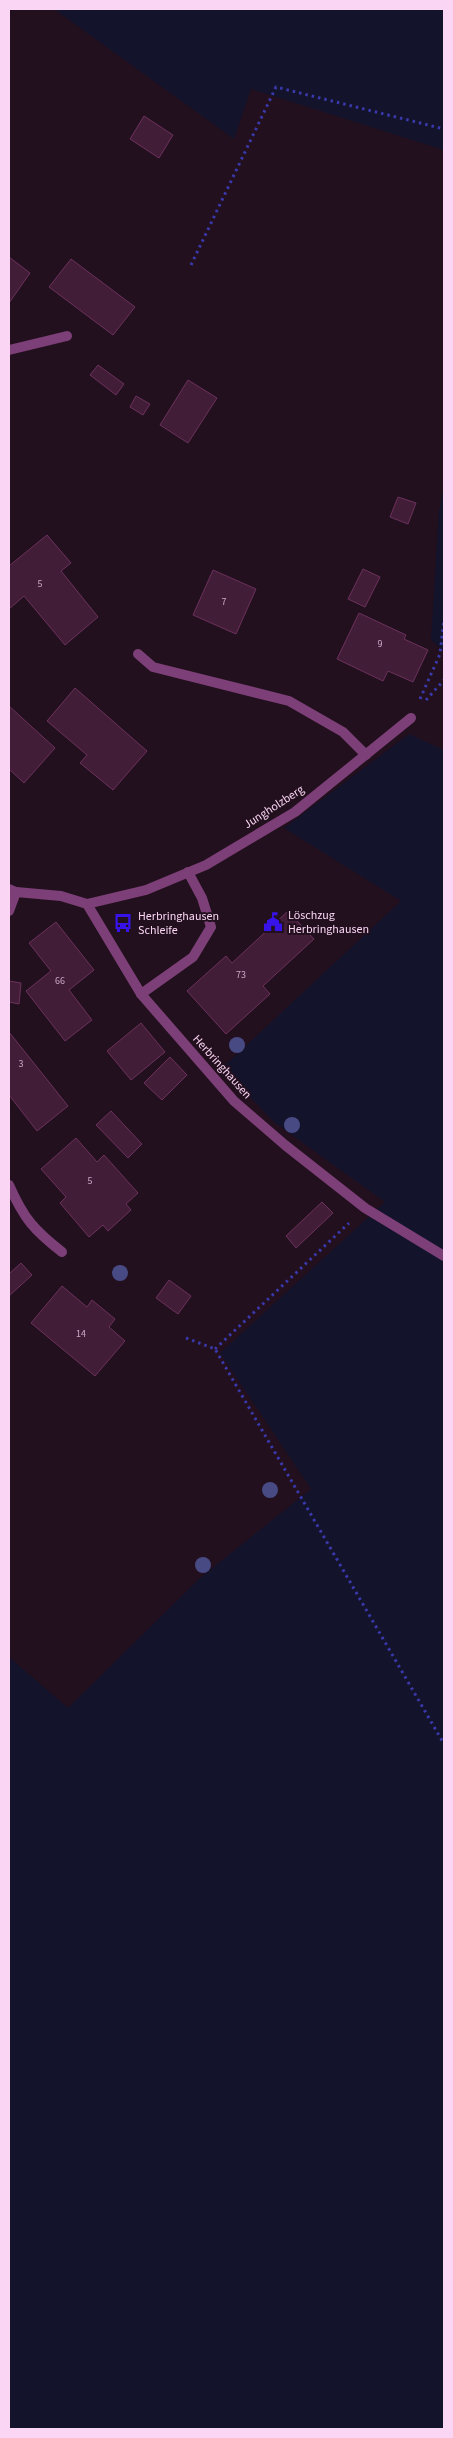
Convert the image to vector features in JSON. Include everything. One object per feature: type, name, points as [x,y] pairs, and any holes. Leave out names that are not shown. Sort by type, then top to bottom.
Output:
[{"type":"street","points":[[9,350],[67,336]]},
{"type":"street","points":[[138,654],[153,668],[290,701],[343,732],[366,754]]},
{"type":"street","name":"Jungholzberg","points":[[87,904],[146,890],[206,865],[295,812],[411,718]]},
{"type":"street","points":[[141,994],[193,957],[211,927],[202,898],[188,872]]},
{"type":"street","points":[[9,911],[12,890],[61,896],[87,904]]},
{"type":"street","name":"Herbringhausen","points":[[87,904],[141,994],[234,1101],[365,1208],[444,1256]]},
{"type":"street","points":[[9,1185],[23,1214],[35,1231],[62,1252]]},
{"type":"path","points":[[191,265],[276,87],[444,129]]},
{"type":"path","points":[[411,718],[440,654],[444,619]]},
{"type":"path","points":[[411,718],[444,680]]},
{"type":"path","points":[[215,1349],[365,1208]]},
{"type":"path","points":[[186,1338],[215,1349],[444,1744]]},
{"type":"shaded area","points":[[54,9],[444,9],[444,150],[251,89],[234,139]]},
{"type":"shaded area","points":[[444,484],[444,651],[431,640],[439,511]]},
{"type":"shaded area","points":[[409,734],[444,750],[444,2429],[9,2429],[9,1657],[68,1708],[200,1578],[311,1489],[220,1353],[385,1202],[274,1122],[222,1068],[401,901],[284,828]]},
{"type":"building","points":[[144,116],[173,135],[159,158],[130,139]]},
{"type":"building","points":[[9,257],[30,273],[9,303]]},
{"type":"building","points":[[71,259],[135,307],[113,335],[49,287]]},
{"type":"building","points":[[98,365],[124,384],[116,395],[90,375]]},
{"type":"building","points":[[188,380],[217,398],[188,443],[160,425]]},
{"type":"building","points":[[136,396],[150,404],[143,415],[130,407]]},
{"type":"building","points":[[398,497],[416,503],[408,524],[390,517]]},
{"type":"building","points":[[47,535],[71,563],[61,571],[98,617],[65,645],[24,596],[9,609],[9,566]]},
{"type":"building","points":[[363,569],[380,577],[365,607],[348,599]]},
{"type":"building","points":[[213,570],[256,589],[236,634],[193,615]]},
{"type":"building","points":[[359,613],[406,635],[404,639],[428,650],[413,682],[388,671],[383,681],[337,659]]},
{"type":"building","points":[[75,688],[147,751],[113,790],[80,763],[87,755],[47,721]]},
{"type":"building","points":[[9,706],[55,748],[24,783],[9,769]]},
{"type":"building","points":[[288,911],[314,939],[263,986],[270,994],[226,1034],[187,991],[226,956],[232,963]]},
{"type":"building","points":[[56,922],[94,970],[69,990],[92,1020],[65,1041],[26,991],[51,971],[29,943]]},
{"type":"building","points":[[9,981],[21,983],[19,1004],[9,1002]]},
{"type":"building","points":[[141,1023],[165,1052],[131,1080],[107,1051]]},
{"type":"building","points":[[9,1032],[68,1106],[37,1131],[9,1095]]},
{"type":"building","points":[[170,1057],[187,1075],[162,1100],[144,1083]]},
{"type":"building","points":[[111,1111],[142,1144],[128,1158],[96,1125]]},
{"type":"building","points":[[76,1138],[97,1162],[104,1155],[138,1193],[126,1204],[131,1210],[108,1231],[103,1225],[89,1237],[60,1203],[66,1197],[41,1169]]},
{"type":"building","points":[[322,1202],[333,1213],[296,1248],[286,1236]]},
{"type":"building","points":[[21,1263],[32,1275],[9,1296],[9,1274]]},
{"type":"building","points":[[169,1280],[191,1296],[178,1314],[156,1298]]},
{"type":"building","points":[[62,1286],[87,1307],[92,1300],[115,1319],[109,1327],[125,1341],[95,1376],[31,1323]]},
{"type":"place","name":"Löschzug Herbringhausen","points":[[273,922]]},
{"type":"place","name":"Herbringhausen Schleife","points":[[123,923]]}]
